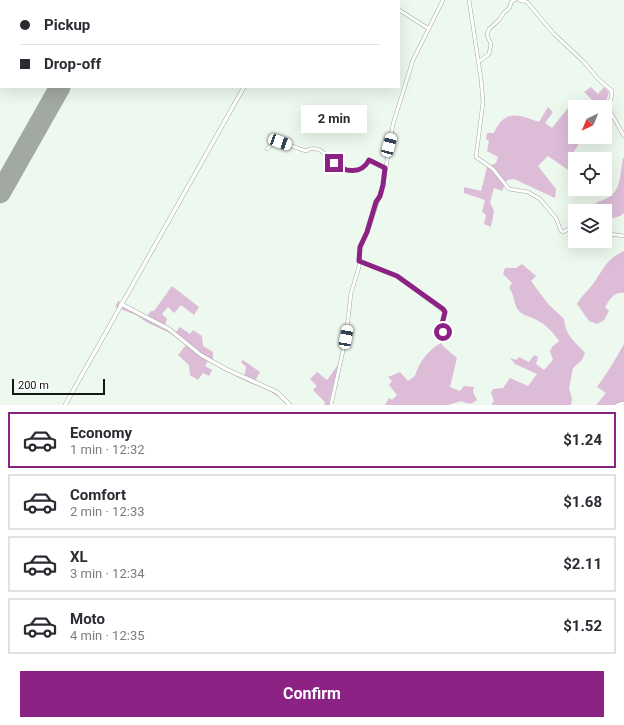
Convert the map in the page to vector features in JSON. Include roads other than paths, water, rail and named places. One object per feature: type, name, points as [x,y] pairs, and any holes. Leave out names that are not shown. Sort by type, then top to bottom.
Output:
[{"type":"street","points":[[331,405],[346,337],[351,293],[357,274],[360,247],[367,232],[383,185],[393,124],[413,60],[443,0]]},
{"type":"street","points":[[469,0],[483,103],[476,157],[493,169],[509,189],[528,192],[540,199],[556,218],[561,231],[563,232],[568,230]]},
{"type":"street","points":[[478,62],[489,54],[491,44],[488,35],[490,29],[510,7],[511,2],[515,0]]},
{"type":"street","points":[[519,0],[528,1],[553,33],[584,62],[598,80],[612,91],[611,99],[607,106],[624,136]]},
{"type":"street","points":[[400,11],[429,29]]},
{"type":"street","points":[[65,405],[243,88]]},
{"type":"street","points":[[267,149],[274,143],[280,142],[301,150],[306,151],[309,149],[314,149],[321,151],[338,167],[349,171],[357,171],[362,169],[367,165],[369,160],[385,168]]},
{"type":"street","points":[[612,234],[624,236]]},
{"type":"street","points":[[359,261],[397,276],[443,309],[445,312],[445,317],[441,328],[443,332]]},
{"type":"street","points":[[121,304],[169,329],[201,355],[226,369],[277,392],[290,405]]},
{"type":"street","points":[[617,405],[624,403]]}]
